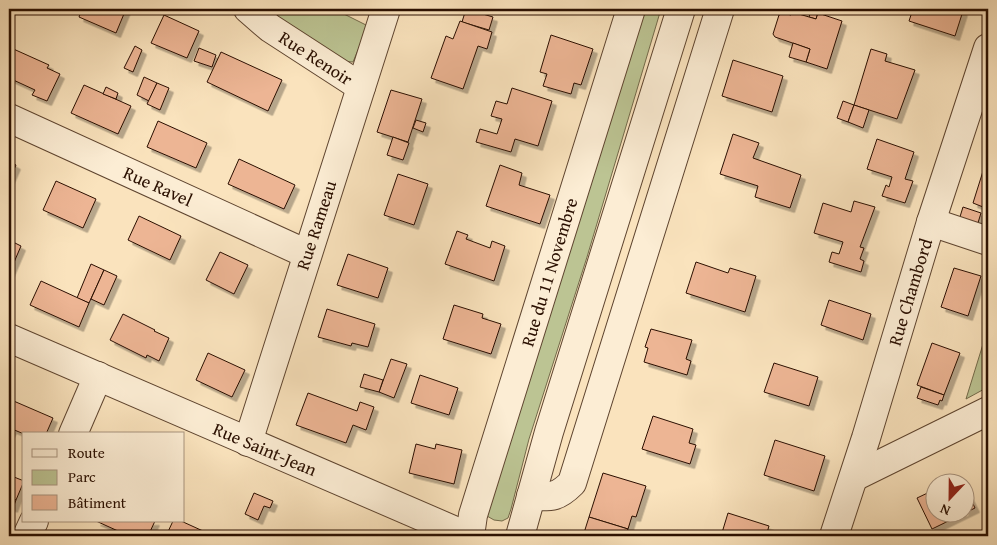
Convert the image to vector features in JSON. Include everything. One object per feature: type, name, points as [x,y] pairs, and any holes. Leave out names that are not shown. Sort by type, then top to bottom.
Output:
[{"type":"street","name":"Rue Renoir","points":[[248,9],[270,28],[361,87]]},
{"type":"street","name":"Rue Rameau","points":[[248,442],[386,9]]},
{"type":"street","name":"Rue du 11 Novembre","points":[[468,536],[631,9]]},
{"type":"street","points":[[520,536],[552,423],[681,9]]},
{"type":"street","points":[[531,496],[551,496],[562,493],[572,483],[720,9]]},
{"type":"street","name":"Rue Chambord","points":[[834,536],[854,477],[931,222],[988,48]]},
{"type":"street","name":"Rue Ravel","points":[[9,118],[307,254]]},
{"type":"street","points":[[931,222],[988,240]]},
{"type":"street","name":"Rue Saint-Jean","points":[[9,338],[468,536]]},
{"type":"street","points":[[74,432],[98,376]]},
{"type":"street","points":[[854,477],[988,411]]},
{"type":"street","points":[[27,536],[34,522]]},
{"type":"green space","points":[[269,9],[343,9],[342,13],[368,26],[353,62],[340,61]]},
{"type":"green space","points":[[644,9],[661,9],[587,257],[529,439],[511,509],[508,518],[502,521],[494,520],[487,516],[488,504]]},
{"type":"green space","points":[[988,328],[988,387],[966,399]]},
{"type":"building","points":[[82,9],[126,9],[116,33],[79,17]]},
{"type":"building","points":[[466,9],[493,17],[489,30],[462,22]]},
{"type":"building","points":[[913,9],[957,9],[963,11],[955,36],[909,21]]},
{"type":"building","points":[[811,11],[818,13],[816,19],[809,17]]},
{"type":"building","points":[[792,12],[816,19],[818,13],[842,21],[827,69],[806,62],[810,49],[775,37],[773,34],[779,15],[783,13],[791,15]]},
{"type":"building","points":[[164,15],[199,31],[187,58],[151,43]]},
{"type":"building","points":[[460,21],[492,32],[487,49],[478,46],[463,89],[431,78],[446,36],[453,39]]},
{"type":"building","points":[[551,35],[593,49],[581,85],[574,83],[571,94],[543,86],[547,74],[540,72]]},
{"type":"building","points":[[793,43],[810,49],[806,62],[789,57]]},
{"type":"building","points":[[135,46],[142,50],[133,72],[124,68]]},
{"type":"building","points":[[9,47],[49,65],[47,68],[60,74],[47,101],[32,95],[35,90],[9,78]]},
{"type":"building","points":[[199,48],[216,55],[212,67],[194,61]]},
{"type":"building","points":[[871,49],[887,54],[885,61],[915,70],[897,119],[854,105]]},
{"type":"building","points":[[221,52],[282,80],[268,111],[207,82]]},
{"type":"building","points":[[733,60],[783,76],[772,112],[722,96]]},
{"type":"building","points":[[144,77],[157,83],[149,101],[137,95]]},
{"type":"building","points":[[157,83],[169,88],[160,110],[147,104]]},
{"type":"building","points":[[84,85],[131,106],[118,134],[71,113]]},
{"type":"building","points":[[106,87],[118,93],[116,99],[103,94]]},
{"type":"building","points":[[512,88],[552,101],[538,146],[515,139],[511,152],[476,142],[480,129],[497,134],[502,119],[491,116],[496,101],[507,104]]},
{"type":"building","points":[[391,90],[422,99],[408,142],[377,132]]},
{"type":"building","points":[[843,101],[854,105],[848,122],[837,118]]},
{"type":"building","points":[[854,105],[869,110],[863,128],[848,122]]},
{"type":"building","points":[[416,120],[426,123],[423,132],[413,128]]},
{"type":"building","points":[[158,121],[207,143],[196,168],[147,147]]},
{"type":"building","points":[[733,134],[759,143],[753,158],[801,175],[790,208],[755,197],[758,186],[720,174]]},
{"type":"building","points":[[393,137],[409,143],[403,160],[387,155]]},
{"type":"building","points":[[877,139],[914,152],[905,179],[913,181],[905,203],[882,196],[886,185],[889,187],[892,177],[867,169]]},
{"type":"building","points":[[988,154],[988,169],[984,168]]},
{"type":"building","points":[[239,159],[295,185],[284,209],[228,184]]},
{"type":"building","points":[[9,161],[16,165],[9,181]]},
{"type":"building","points":[[500,165],[522,173],[519,185],[550,195],[540,224],[486,206]]},
{"type":"building","points":[[984,168],[988,169],[988,209],[973,203]]},
{"type":"building","points":[[398,174],[428,184],[414,225],[384,215]]},
{"type":"building","points":[[56,181],[96,199],[83,228],[43,210]]},
{"type":"building","points":[[854,201],[875,207],[860,247],[864,248],[860,259],[864,261],[861,272],[829,262],[832,252],[839,254],[843,242],[814,233],[823,203],[851,212]]},
{"type":"building","points":[[963,207],[981,213],[977,226],[959,220]]},
{"type":"building","points":[[139,216],[181,236],[170,260],[128,240]]},
{"type":"building","points":[[457,231],[468,235],[466,239],[490,248],[492,241],[505,246],[494,281],[445,264]]},
{"type":"building","points":[[9,240],[21,246],[9,274]]},
{"type":"building","points":[[220,252],[248,265],[234,294],[206,280]]},
{"type":"building","points":[[348,254],[388,268],[378,298],[337,285]]},
{"type":"building","points":[[696,262],[728,273],[730,268],[756,276],[745,312],[686,293]]},
{"type":"building","points":[[91,264],[104,270],[89,303],[77,298]]},
{"type":"building","points":[[954,268],[981,276],[968,316],[941,307]]},
{"type":"building","points":[[104,270],[117,276],[104,305],[91,299]]},
{"type":"building","points":[[41,281],[89,303],[79,327],[30,305]]},
{"type":"building","points":[[829,300],[871,314],[863,340],[821,325]]},
{"type":"building","points":[[454,305],[483,314],[482,318],[501,324],[491,354],[443,339]]},
{"type":"building","points":[[327,309],[375,324],[368,347],[352,343],[351,346],[318,337]]},
{"type":"building","points":[[123,314],[169,338],[159,361],[147,355],[146,358],[110,340]]},
{"type":"building","points":[[651,329],[692,340],[686,359],[691,361],[687,375],[644,362],[648,348],[645,347]]},
{"type":"building","points":[[932,343],[960,353],[944,395],[917,385]]},
{"type":"building","points":[[208,353],[245,370],[232,397],[196,380]]},
{"type":"building","points":[[391,359],[407,364],[394,398],[379,392]]},
{"type":"building","points":[[774,363],[818,377],[809,406],[764,392]]},
{"type":"building","points":[[364,374],[383,380],[379,392],[360,387]]},
{"type":"building","points":[[420,375],[458,388],[449,415],[411,403]]},
{"type":"building","points":[[921,387],[944,395],[942,401],[940,400],[938,405],[917,398]]},
{"type":"building","points":[[308,393],[357,411],[360,402],[374,407],[366,430],[353,425],[346,443],[296,425]]},
{"type":"building","points":[[9,399],[53,418],[47,432],[22,433],[12,429],[9,433]]},
{"type":"building","points":[[653,416],[693,429],[689,443],[696,445],[690,464],[642,449]]},
{"type":"building","points":[[775,440],[825,456],[814,491],[764,475]]},
{"type":"building","points":[[416,444],[435,449],[436,444],[462,450],[454,484],[409,473]]},
{"type":"building","points":[[603,473],[646,486],[636,517],[632,516],[628,529],[589,517]]},
{"type":"building","points":[[9,475],[22,480],[22,486],[16,500],[9,497]]},
{"type":"building","points":[[254,493],[273,501],[270,508],[264,506],[258,520],[245,514]]},
{"type":"building","points":[[924,495],[924,512],[917,498]]},
{"type":"building","points":[[9,497],[16,500],[13,508],[9,506]]},
{"type":"building","points":[[728,513],[769,526],[766,536],[721,536]]},
{"type":"building","points":[[589,517],[628,529],[626,533],[618,531],[617,536],[583,536]]},
{"type":"building","points":[[98,522],[155,522],[148,536],[129,536]]},
{"type":"building","points":[[173,522],[183,522],[214,536],[166,536]]},
{"type":"building","points":[[929,522],[946,522],[932,529]]},
{"type":"building","points":[[635,532],[649,535],[634,536]]}]
